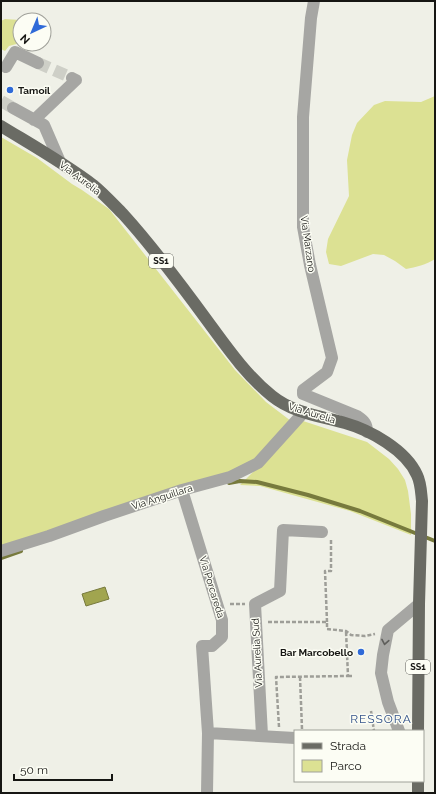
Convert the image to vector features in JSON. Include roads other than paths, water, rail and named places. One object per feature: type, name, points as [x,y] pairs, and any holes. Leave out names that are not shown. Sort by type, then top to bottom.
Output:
[{"type":"main road","name":"Via Aurelia","points":[[1,126],[60,162],[94,186],[123,215],[174,276],[240,364],[262,388],[285,405],[304,412],[347,423],[380,438],[393,447],[410,463],[417,474],[421,487],[422,501],[419,604],[418,730]]},
{"type":"main road","points":[[418,782],[418,793]]},
{"type":"street","name":"Via Marzano","points":[[314,1],[311,18],[303,117],[303,228],[310,265],[332,358],[327,372],[303,390],[303,394],[358,416],[365,421],[367,432]]},
{"type":"street","points":[[6,67],[15,52],[38,63]]},
{"type":"street","points":[[34,120],[76,80],[72,78]]},
{"type":"street","points":[[13,108],[44,125],[60,162]]},
{"type":"street","name":"Via Anguillara","points":[[1,551],[49,536],[104,516],[184,495],[230,477],[258,463],[304,412]]},
{"type":"street","name":"Via Porcareda","points":[[184,495],[222,620],[222,637],[212,646],[202,646],[208,733],[206,793]]},
{"type":"street","name":"Via Aurelia Sud","points":[[262,735],[254,604],[280,591],[282,530],[322,532]]},
{"type":"street","points":[[399,730],[388,702],[381,674],[383,656],[388,630],[419,604]]},
{"type":"street","points":[[208,733],[294,738]]},
{"type":"waterway","points":[[229,483],[240,481],[257,482],[308,495],[360,511],[435,541]]},
{"type":"waterway","points":[[1,558],[21,551]]},
{"type":"tunnel","points":[[38,63],[72,78]]},
{"type":"tunnel","points":[[1,101],[13,108]]},
{"type":"place","name":"Tamoil","points":[[10,90]]},
{"type":"place","name":"Bar Marcobello","points":[[361,652]]},
{"type":"district","name":"RESSORA","points":[[381,719]]}]
